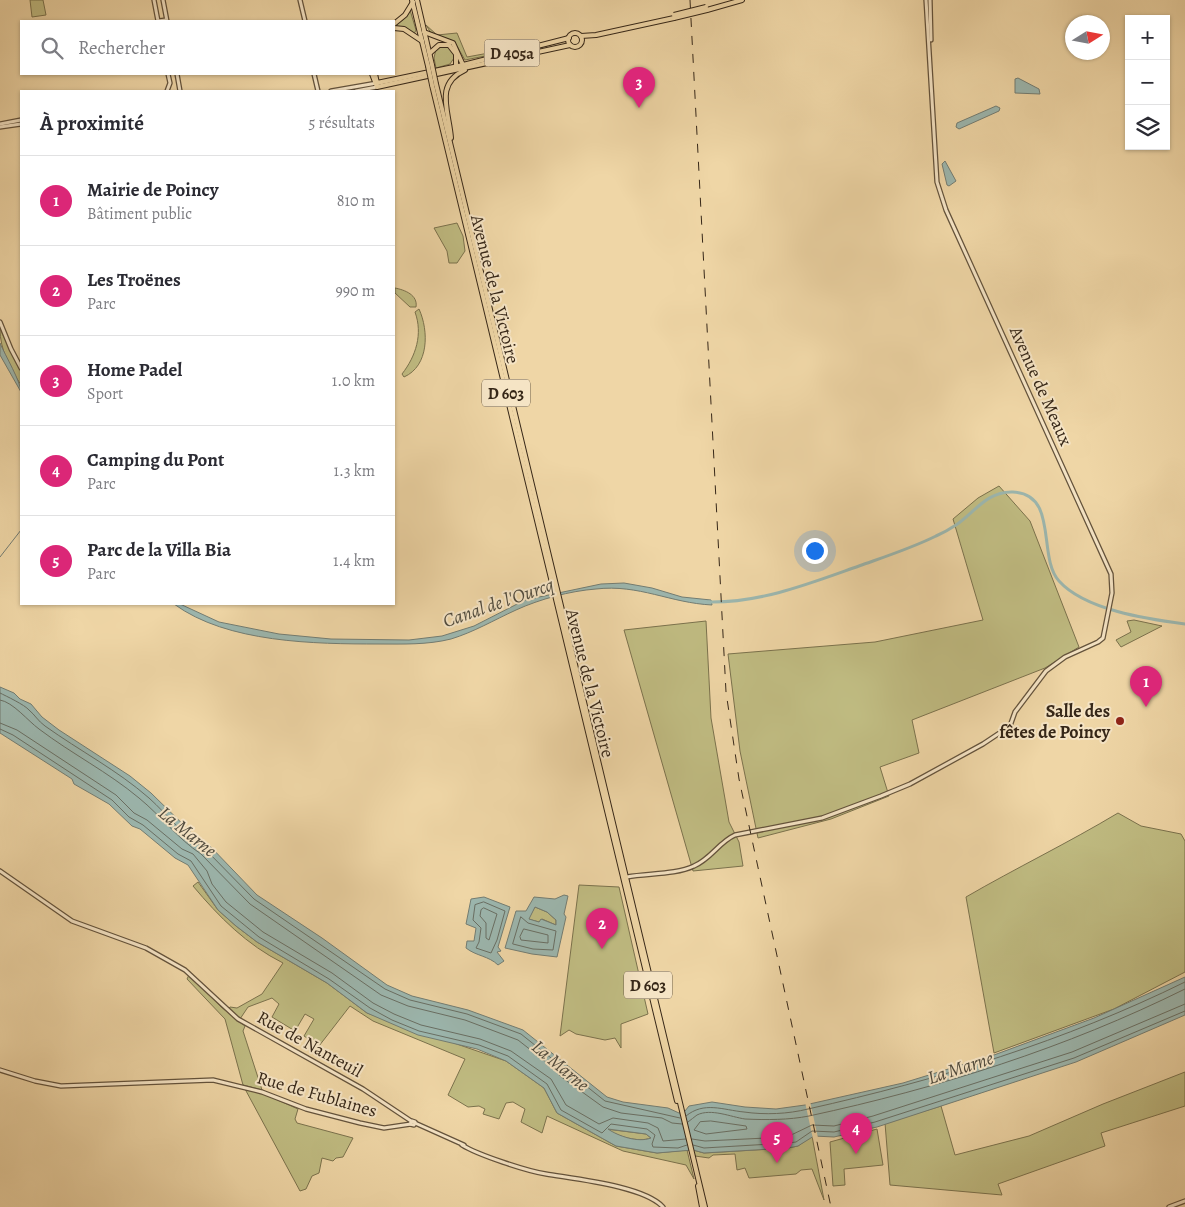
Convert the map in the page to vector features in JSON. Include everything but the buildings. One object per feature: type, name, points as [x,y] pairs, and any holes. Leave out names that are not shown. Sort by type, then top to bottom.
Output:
[{"type":"main road","points":[[596,35],[582,42],[578,47],[570,45],[569,38],[574,34],[581,36],[596,35],[742,0]]},
{"type":"main road","points":[[395,25],[406,15],[414,1]]},
{"type":"main road","name":"Avenue de la Victoire","points":[[414,1],[430,53],[430,66]]},
{"type":"main road","name":"Avenue de la Victoire","points":[[414,1],[554,592],[558,600],[627,877],[681,1109]]},
{"type":"main road","points":[[395,26],[404,29],[422,41]]},
{"type":"main road","points":[[424,32],[453,43],[458,50],[463,65]]},
{"type":"main road","points":[[581,36],[582,42]]},
{"type":"main road","name":"D 405a","points":[[424,76],[456,66],[569,38]]},
{"type":"main road","points":[[430,53],[440,45],[450,45],[456,54],[456,66]]},
{"type":"main road","name":"D 405a","points":[[424,76],[570,45]]},
{"type":"main road","points":[[451,146],[445,90],[452,79],[472,67]]},
{"type":"main road","points":[[374,75],[376,85],[424,76]]},
{"type":"main road","name":"Avenue de la Victoire","points":[[434,84],[451,146],[559,590],[558,600],[616,852],[681,1109]]},
{"type":"main road","name":"D 603","points":[[681,1109],[704,1207]]},
{"type":"street","points":[[154,0],[158,20]]},
{"type":"street","points":[[163,0],[167,20]]},
{"type":"street","points":[[300,0],[304,20]]},
{"type":"street","points":[[926,0],[931,55]]},
{"type":"street","points":[[930,0],[931,55]]},
{"type":"street","name":"Avenue de Meaux","points":[[627,877],[690,868],[706,859],[728,838],[822,818],[910,784],[983,744],[1010,726],[1015,712],[1040,678],[1054,664],[1098,642],[1102,638],[1110,603],[1111,574],[946,210],[937,182],[931,55]]},
{"type":"street","points":[[167,90],[170,83],[168,75]]},
{"type":"street","points":[[177,75],[180,90]]},
{"type":"street","points":[[314,75],[318,90]]},
{"type":"street","points":[[338,90],[376,85]]},
{"type":"street","points":[[359,90],[376,85]]},
{"type":"street","points":[[0,126],[20,122]]},
{"type":"street","points":[[0,322],[20,366]]},
{"type":"street","points":[[616,852],[624,875],[627,877],[624,885]]},
{"type":"street","name":"Rue de Nanteuil","points":[[0,871],[72,921],[146,948],[185,970],[202,983],[234,1016],[245,1024],[269,1035],[363,1089],[412,1123]]},
{"type":"street","name":"Rue de Fublaines","points":[[0,1070],[35,1082],[56,1086],[197,1079],[221,1081],[306,1109],[360,1123],[384,1128],[412,1123]]},
{"type":"street","points":[[412,1123],[521,1168],[637,1193],[656,1200],[663,1207]]},
{"type":"street","points":[[1169,1207],[1185,1201]]},
{"type":"shaded area","points":[[30,0],[43,0],[46,15],[32,17]]},
{"type":"shaded area","points":[[410,10],[416,30],[414,34],[395,25],[404,19]]},
{"type":"shaded area","points":[[426,25],[437,35],[457,33],[467,57],[505,50],[505,52],[465,60],[454,41],[431,33]]},
{"type":"shaded area","points":[[441,46],[449,47],[454,53],[454,58],[450,64],[436,68],[434,58],[436,49]]},
{"type":"shaded area","points":[[457,223],[463,236],[465,251],[457,263],[449,263],[447,251],[434,228]]},
{"type":"shaded area","points":[[395,288],[413,296],[416,307],[410,307],[395,293]]},
{"type":"shaded area","points":[[419,309],[424,327],[425,347],[418,365],[404,377],[402,374],[411,360],[417,344],[418,328],[415,312]]},
{"type":"shaded area","points":[[0,329],[20,369],[20,383],[6,358],[0,337]]},
{"type":"shaded area","points":[[999,486],[1030,521],[1079,647],[1045,668],[912,720],[919,753],[880,767],[889,796],[831,819],[758,838],[740,751],[728,654],[875,642],[983,620],[953,519],[978,498]]},
{"type":"shaded area","points":[[1134,620],[1162,626],[1121,647],[1116,640],[1131,632],[1127,621]]},
{"type":"shaded area","points":[[706,621],[711,718],[729,822],[739,842],[743,866],[693,871],[624,630]]},
{"type":"shaded area","points":[[1118,813],[1141,826],[1181,834],[1185,841],[1185,972],[1114,1009],[994,1053],[966,897]]},
{"type":"shaded area","points":[[198,882],[218,910],[236,926],[257,942],[327,983],[367,1013],[506,1061],[544,1088],[557,1113],[616,1146],[657,1153],[687,1150],[694,1179],[686,1165],[623,1151],[547,1116],[542,1133],[521,1122],[525,1109],[513,1102],[506,1103],[499,1119],[483,1114],[485,1109],[479,1106],[468,1107],[448,1095],[465,1059],[373,1021],[350,1006],[319,1046],[304,1036],[314,1019],[305,1014],[295,1031],[272,1017],[279,1004],[272,998],[248,1007],[240,1019],[228,1009],[230,1007],[237,1008],[262,994],[283,963],[257,948],[223,919],[193,886]]},
{"type":"shaded area","points":[[579,885],[619,887],[648,1014],[621,1024],[621,1048],[615,1038],[605,1040],[576,1034],[569,1030],[560,1036]]},
{"type":"shaded area","points":[[535,907],[547,912],[556,920],[556,925],[542,919],[539,922],[528,919]]},
{"type":"shaded area","points":[[190,973],[221,1007],[245,1026],[243,1031],[262,1090],[243,1085],[225,1019],[187,979]]},
{"type":"shaded area","points":[[1185,1072],[1185,1106],[1101,1133],[1105,1146],[998,1184],[1002,1195],[890,1185],[885,1123],[941,1106],[955,1155],[1029,1136],[1103,1104]]},
{"type":"shaded area","points":[[245,1089],[264,1094],[298,1109],[295,1119],[297,1123],[353,1138],[343,1157],[336,1158],[333,1161],[322,1158],[319,1173],[312,1176],[306,1189],[300,1191]]},
{"type":"shaded area","points":[[606,1129],[646,1134],[651,1138],[640,1140],[628,1138]]},
{"type":"shaded area","points":[[877,1129],[883,1165],[844,1169],[845,1185],[833,1186],[830,1142]]},
{"type":"shaded area","points":[[812,1136],[824,1200],[812,1169],[801,1170],[796,1174],[749,1178],[745,1168],[737,1170],[735,1154],[713,1155],[709,1158],[695,1156],[693,1150],[704,1153],[788,1148],[798,1146]]},
{"type":"water","points":[[1018,78],[1039,89],[1040,94],[1015,93],[1015,79]]},
{"type":"water","points":[[996,106],[1000,108],[999,111],[959,129],[956,127],[957,123]]},
{"type":"water","points":[[945,161],[956,181],[949,186],[947,185],[942,164]]},
{"type":"water","points":[[0,343],[16,375],[20,390],[0,355]]},
{"type":"water","points":[[624,583],[652,588],[682,597],[711,600],[712,605],[697,604],[626,589],[586,590],[535,602],[451,639],[397,644],[300,642],[272,639],[219,627],[195,617],[176,605],[182,605],[219,622],[279,634],[331,639],[409,640],[442,636],[474,626],[525,600],[601,584]]},
{"type":"water","name":"La Marne","points":[[0,687],[31,704],[42,717],[59,730],[130,776],[151,793],[199,840],[208,844],[257,895],[322,938],[387,985],[412,996],[468,1010],[523,1030],[607,1097],[623,1102],[668,1108],[679,1113],[685,1111],[689,1106],[712,1102],[776,1109],[805,1105],[903,1083],[994,1055],[1094,1018],[1185,977],[1185,1015],[1076,1062],[877,1127],[834,1137],[814,1136],[798,1146],[704,1153],[693,1150],[657,1153],[616,1146],[557,1113],[544,1088],[506,1061],[477,1049],[418,1035],[367,1013],[327,983],[257,942],[218,910],[188,865],[175,858],[140,829],[132,826],[109,804],[74,784],[72,779],[0,733]],"holes":[[[608,1129],[646,1134],[651,1138],[640,1140],[617,1134]]]},
{"type":"water","points":[[564,895],[568,896],[564,914],[566,917],[557,957],[505,948],[516,911],[526,911],[534,897],[555,899]],"holes":[[[535,907],[547,912],[556,920],[556,925],[541,919],[539,922],[529,919]]]},
{"type":"water","points":[[484,897],[510,907],[498,947],[501,951],[497,952],[504,961],[498,965],[466,948],[467,941],[474,941],[476,928],[466,924],[471,899]]},
{"type":"pier","points":[[810,1101],[818,1138],[813,1139],[805,1102]]},
{"type":"waterway","name":"Canal de l'Ourcq","points":[[709,602],[767,596],[888,556],[946,531],[963,520],[982,503],[996,495],[1013,492],[1027,495],[1036,503],[1042,515],[1053,570],[1059,581],[1070,591],[1100,606],[1135,616],[1185,624]]},
{"type":"waterway","points":[[0,557],[20,531]]},
{"type":"railway","points":[[690,0],[726,692],[739,779],[831,1207]]},
{"type":"place","name":"Home Padel","points":[[639,108]]},
{"type":"place","name":"Mairie de Poincy","points":[[1146,707]]},
{"type":"place","name":"Salle des fêtes de Poincy","points":[[1120,721]]},
{"type":"place","name":"Les Troënes","points":[[602,949]]},
{"type":"place","name":"Camping du Pont","points":[[856,1154]]},
{"type":"place","name":"Parc de la Villa Bia","points":[[777,1163]]}]
